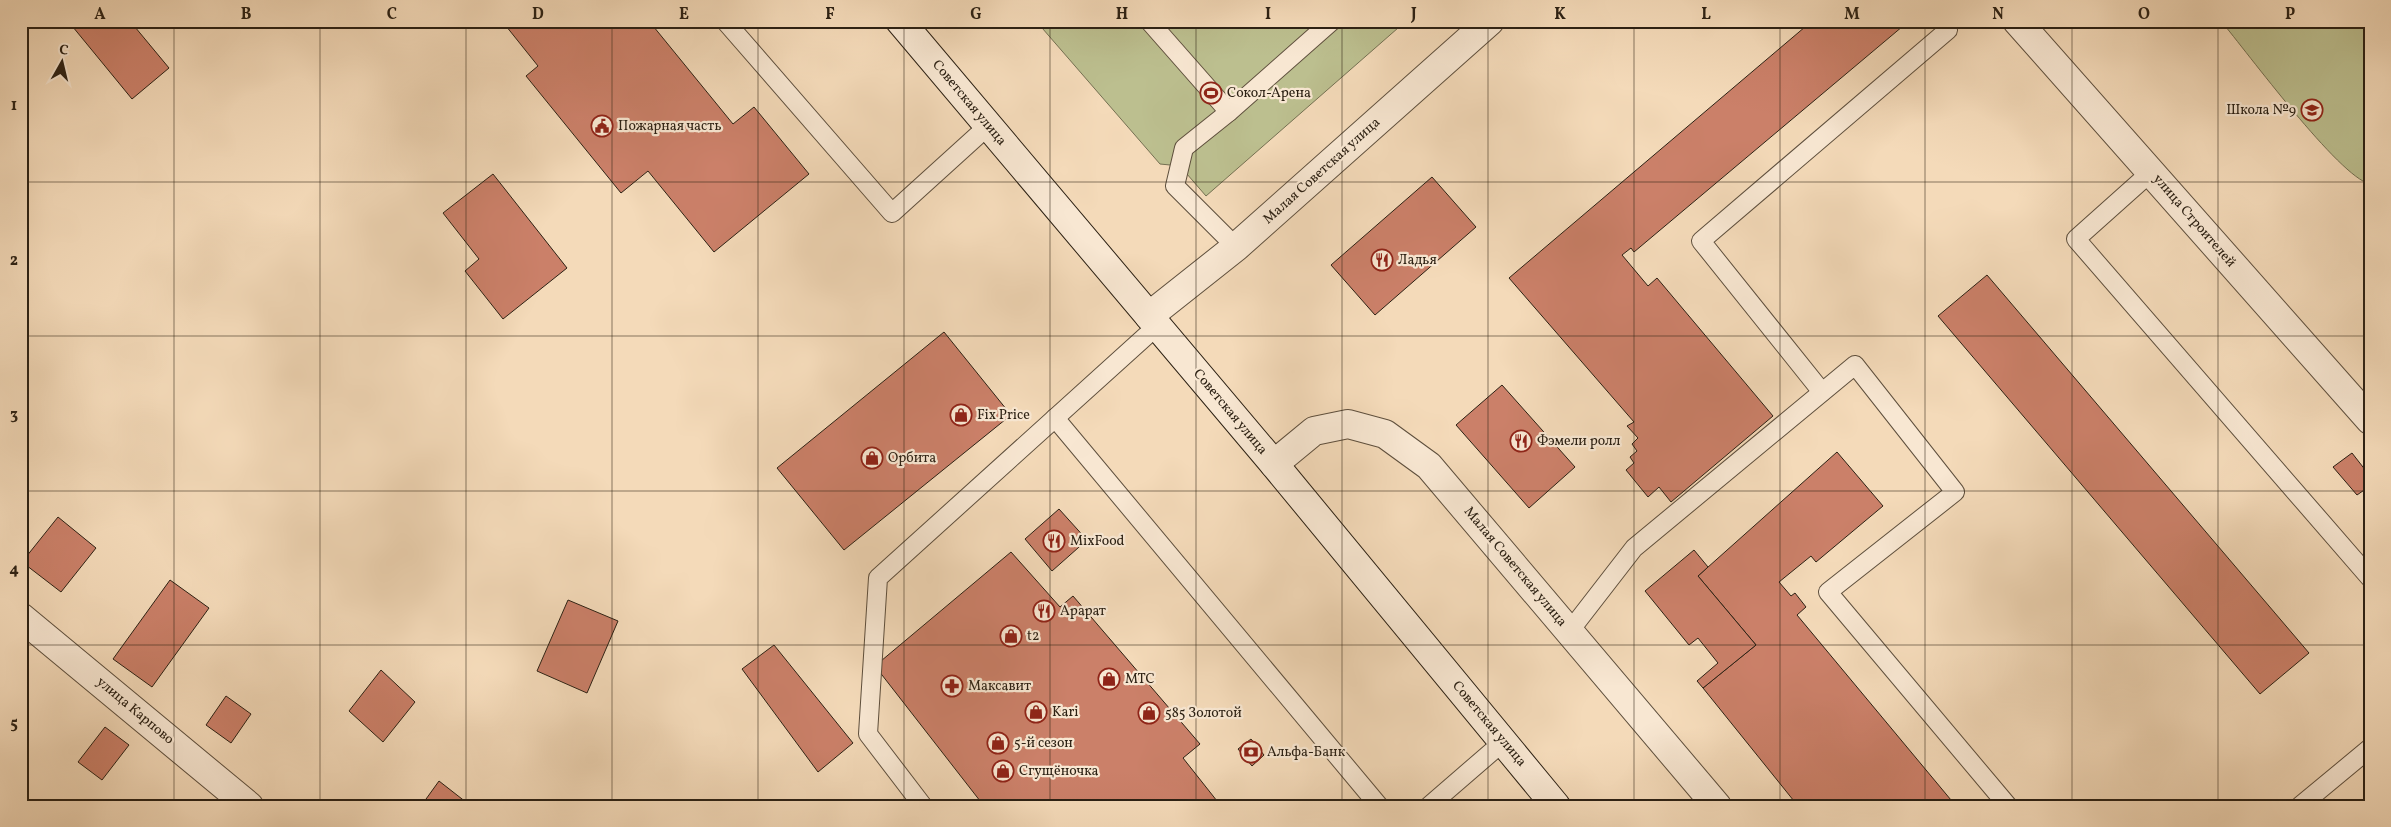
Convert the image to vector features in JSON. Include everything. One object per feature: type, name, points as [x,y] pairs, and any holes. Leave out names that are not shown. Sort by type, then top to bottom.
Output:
[{"type":"street","name":"Советская улица","points":[[900,21],[1274,464],[1556,806]]},
{"type":"street","name":"Малая Советская улица","points":[[1153,321],[1490,21]]},
{"type":"street","name":"улица Строителей","points":[[2018,21],[2370,420]]},
{"type":"street","name":"Малая Советская улица","points":[[1274,464],[1314,431],[1348,424],[1385,434],[1429,466],[1717,806]]},
{"type":"street","name":"улица Карпово","points":[[21,617],[249,806]]},
{"type":"lane","points":[[725,21],[892,213],[988,126]]},
{"type":"lane","points":[[1149,21],[1229,112]]},
{"type":"lane","points":[[1236,247],[1175,186],[1184,148],[1229,112],[1332,21]]},
{"type":"lane","points":[[1822,392],[1701,241],[1948,30]]},
{"type":"lane","points":[[2151,172],[2076,239],[2370,578]]},
{"type":"lane","points":[[923,806],[868,734],[878,578],[1055,418],[1153,321]]},
{"type":"lane","points":[[1569,632],[1634,548],[1856,365],[1955,492],[1828,592],[2008,806]]},
{"type":"lane","points":[[1055,418],[1379,806]]},
{"type":"lane","points":[[1429,806],[1504,742]]},
{"type":"lane","points":[[2300,806],[2370,748]]},
{"type":"green space","name":"Сокол-Арена","points":[[1036,21],[1406,21],[1206,196],[1180,166],[1160,164]]},
{"type":"green space","points":[[2221,21],[2370,21],[2370,184],[2356,176],[2337,160],[2316,138]]},
{"type":"building","points":[[68,21],[130,21],[169,68],[132,99]]},
{"type":"building","points":[[502,21],[649,21],[733,124],[754,107],[809,174],[714,252],[648,171],[621,193],[526,76],[538,66]]},
{"type":"building","points":[[1812,21],[1909,21],[1634,252],[1631,248],[1622,255],[1648,286],[1657,278],[1773,416],[1671,502],[1659,487],[1648,497],[1626,470],[1634,463],[1630,457],[1637,451],[1632,444],[1638,438],[1627,426],[1634,422],[1509,278]]},
{"type":"building","points":[[493,174],[567,268],[503,319],[465,271],[479,259],[443,213]]},
{"type":"building","points":[[1432,177],[1476,227],[1375,315],[1331,265]]},
{"type":"building","points":[[1987,275],[2309,653],[2260,694],[1938,316]]},
{"type":"building","points":[[944,332],[1011,415],[844,550],[777,468]]},
{"type":"building","points":[[1502,385],[1575,467],[1529,508],[1456,425]]},
{"type":"building","points":[[1837,452],[1883,506],[1816,562],[1811,556],[1779,582],[1791,596],[1795,593],[1806,607],[1797,615],[1956,806],[1798,806],[1703,688],[1756,645],[1698,576]]},
{"type":"building","points":[[2352,453],[2370,476],[2370,486],[2357,495],[2333,467]]},
{"type":"building","points":[[1059,509],[1087,540],[1052,571],[1025,539]]},
{"type":"building","points":[[58,517],[96,548],[61,592],[22,562]]},
{"type":"building","points":[[1694,550],[1708,567],[1698,576],[1756,645],[1703,688],[1697,681],[1718,663],[1698,638],[1689,645],[1645,591]]},
{"type":"building","points":[[1011,552],[1060,607],[1073,596],[1200,744],[1183,758],[1221,806],[984,806],[875,666]]},
{"type":"building","points":[[170,580],[209,608],[152,687],[113,659]]},
{"type":"building","points":[[568,600],[618,621],[587,693],[537,671]]},
{"type":"building","points":[[774,645],[853,743],[818,772],[742,669]]},
{"type":"building","points":[[381,670],[415,702],[383,742],[349,711]]},
{"type":"building","points":[[226,696],[251,714],[231,743],[206,725]]},
{"type":"building","points":[[105,727],[129,745],[102,780],[78,762]]},
{"type":"building","name":"Альфа-Банк","points":[[1251,739],[1264,755],[1252,766],[1238,749]]},
{"type":"building","points":[[439,781],[471,806],[421,806]]},
{"type":"place","name":"Сокол-Арена","points":[[1211,93]]},
{"type":"place","name":"Школа №9","points":[[2312,110]]},
{"type":"place","name":"Пожарная часть","points":[[602,126]]},
{"type":"place","name":"Ладья","points":[[1382,260]]},
{"type":"place","name":"Fix Price","points":[[961,415]]},
{"type":"place","name":"Фэмели ролл","points":[[1521,441]]},
{"type":"place","name":"Орбита","points":[[872,458]]},
{"type":"place","name":"MixFood","points":[[1054,541]]},
{"type":"place","name":"Арарат","points":[[1044,611]]},
{"type":"place","name":"t2","points":[[1011,636]]},
{"type":"place","name":"МТС","points":[[1109,679]]},
{"type":"place","name":"Максавит","points":[[952,686]]},
{"type":"place","name":"Kari","points":[[1036,712]]},
{"type":"place","name":"585 Золотой","points":[[1149,713]]},
{"type":"place","name":"5-й сезон","points":[[998,743]]},
{"type":"place","name":"Альфа-Банк","points":[[1251,752]]},
{"type":"place","name":"Сгущёночка","points":[[1003,771]]}]
